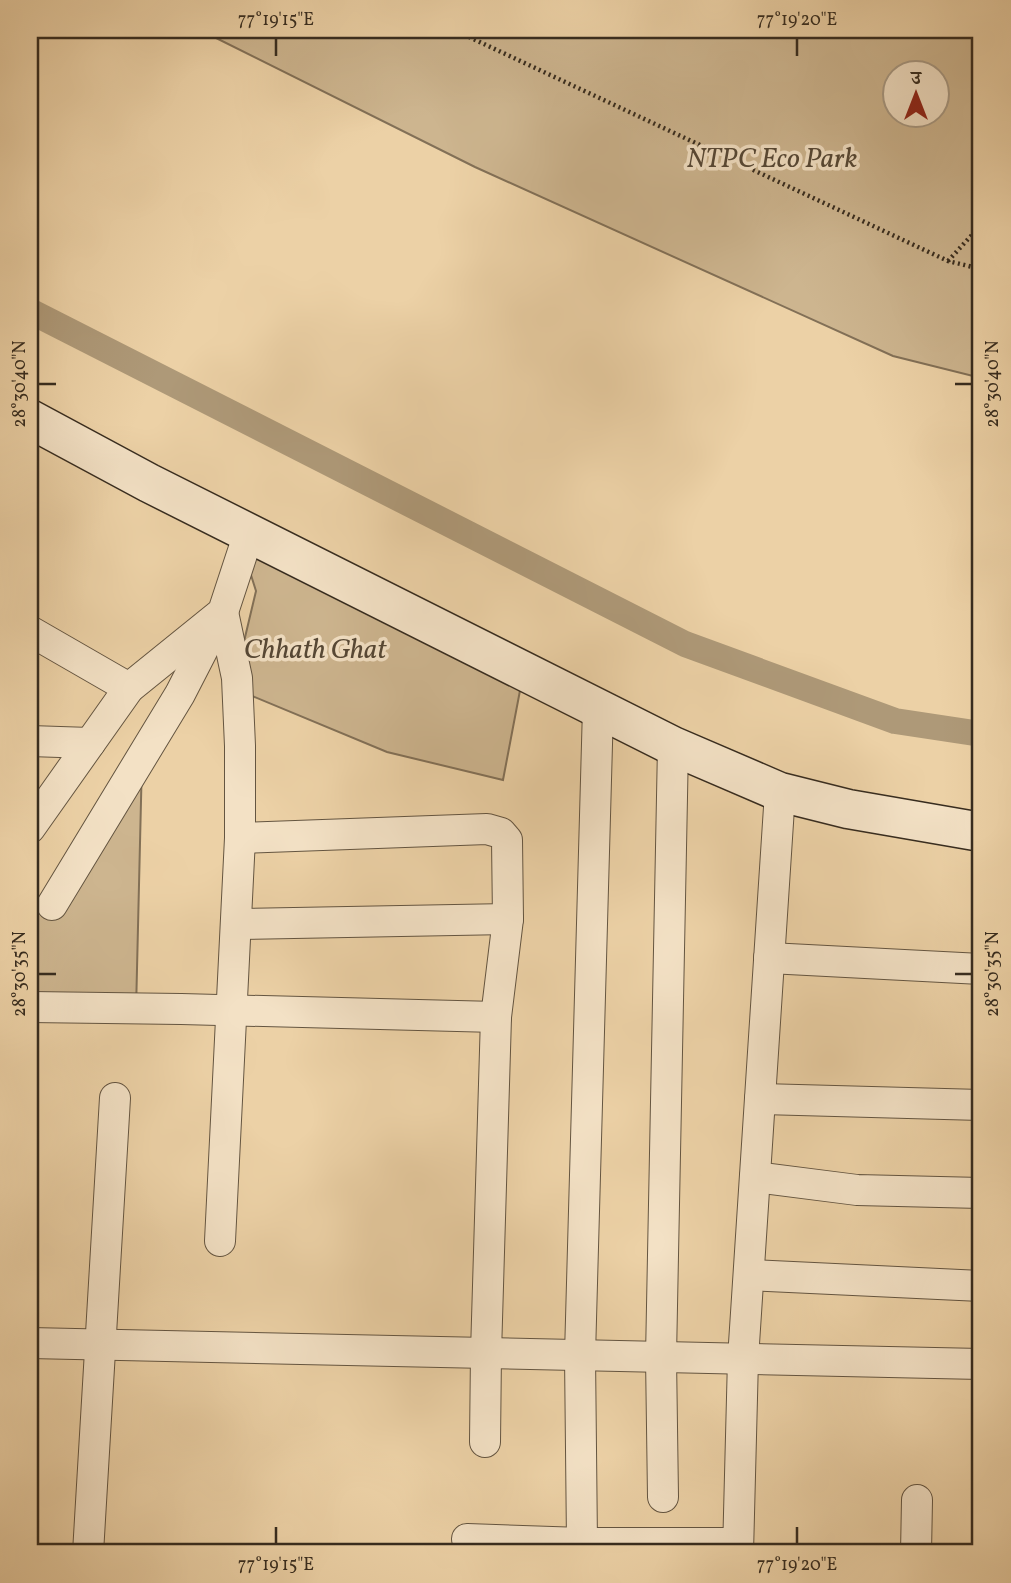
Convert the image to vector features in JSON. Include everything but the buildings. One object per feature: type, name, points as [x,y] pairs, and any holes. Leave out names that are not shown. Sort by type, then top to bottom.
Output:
[{"type":"street","points":[[30,419],[149,483],[673,746],[780,792],[848,809],[981,832]]},
{"type":"street","points":[[52,905],[180,694],[223,612],[249,533]]},
{"type":"street","points":[[30,828],[129,688],[223,612]]},
{"type":"street","points":[[220,1241],[240,838],[237,678],[223,612]]},
{"type":"street","points":[[36,638],[129,688]]},
{"type":"street","points":[[582,1543],[580,1355],[598,708]]},
{"type":"street","points":[[30,741],[90,743]]},
{"type":"street","points":[[663,1497],[661,1357],[673,746]]},
{"type":"street","points":[[467,1539],[738,1548],[743,1359],[780,792]]},
{"type":"street","points":[[240,838],[486,829],[501,833],[507,840],[508,919],[496,1017],[485,1442]]},
{"type":"street","points":[[236,924],[508,919]]},
{"type":"street","points":[[769,958],[981,969]]},
{"type":"street","points":[[30,1007],[496,1017]]},
{"type":"street","points":[[88,1553],[115,1098]]},
{"type":"street","points":[[760,1099],[981,1105]]},
{"type":"street","points":[[755,1177],[857,1190],[981,1194]]},
{"type":"street","points":[[749,1275],[981,1286]]},
{"type":"street","points":[[30,1343],[981,1364]]},
{"type":"street","points":[[916,1553],[917,1500]]},
{"type":"path","points":[[454,30],[948,261],[981,270]]},
{"type":"path","points":[[948,261],[981,225]]},
{"type":"green space","name":"NTPC Eco Park","points":[[200,30],[981,30],[981,378],[893,356],[475,167]]},
{"type":"green space","name":"Chhath Ghat","points":[[240,540],[522,680],[503,780],[387,752],[233,688],[256,591]]},
{"type":"green space","points":[[142,759],[136,1011],[30,1004],[30,914]]},
{"type":"waterway","points":[[30,311],[685,644],[895,721],[981,734]]}]
